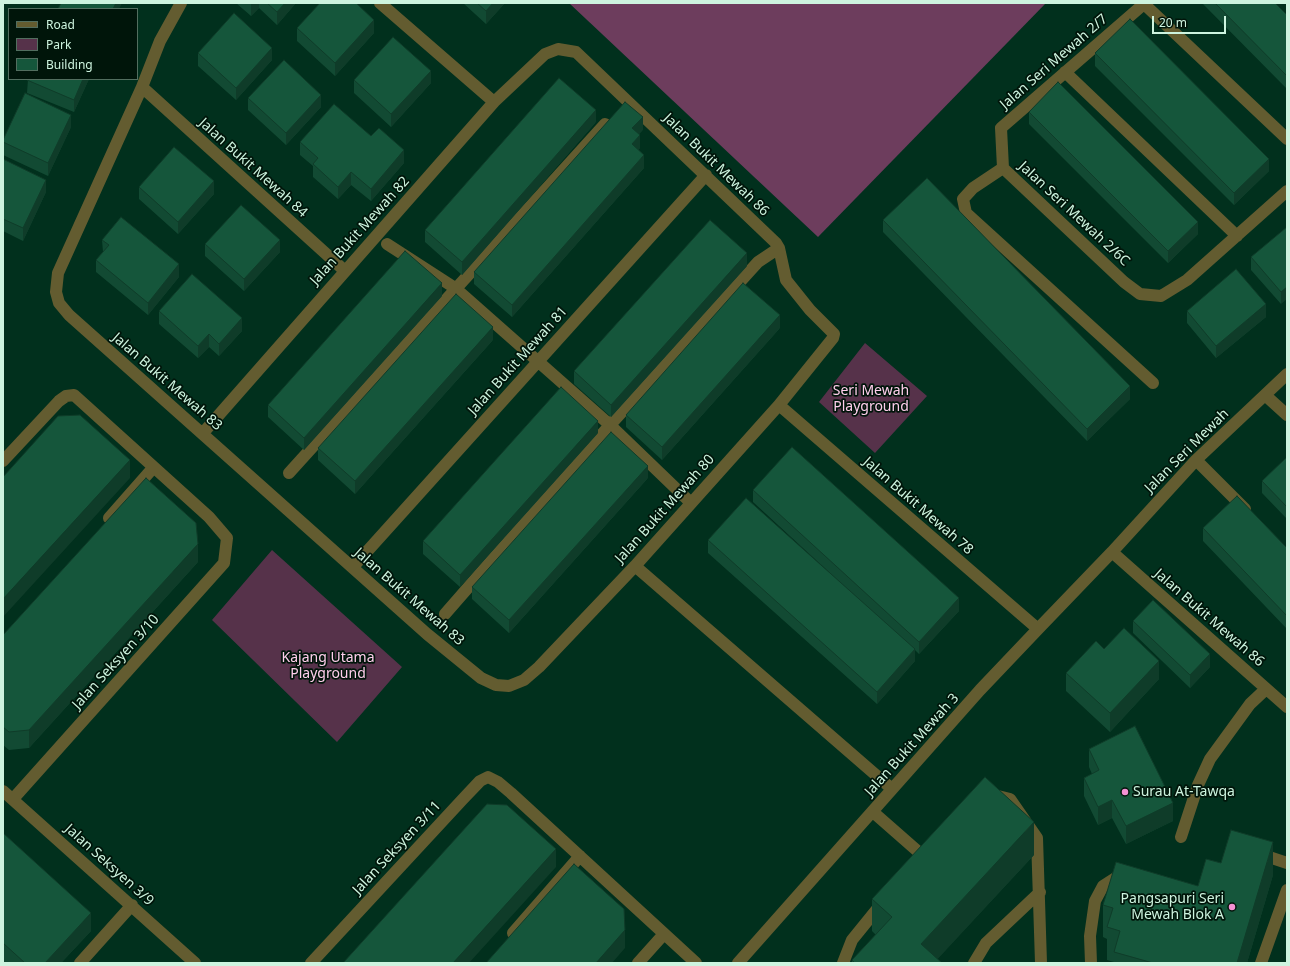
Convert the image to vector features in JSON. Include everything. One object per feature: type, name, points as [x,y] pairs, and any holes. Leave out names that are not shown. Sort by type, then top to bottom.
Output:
[{"type":"street","name":"Jalan Bukit Mewah 83","points":[[181,3],[160,41],[142,87],[58,273],[56,292],[59,303],[69,315],[427,634],[481,678],[496,685],[509,686]]},
{"type":"street","points":[[380,3],[494,102]]},
{"type":"street","points":[[1145,3],[1287,139]]},
{"type":"street","name":"Jalan Seri Mewah 2/7","points":[[1001,128],[1145,3]]},
{"type":"street","name":"Jalan Bukit Mewah 86","points":[[545,54],[558,49],[576,52],[706,175],[779,248]]},
{"type":"street","name":"Jalan Bukit Mewah 82","points":[[203,434],[494,102],[545,54]]},
{"type":"street","points":[[1066,72],[1237,236],[1287,191]]},
{"type":"street","name":"Jalan Bukit Mewah 84","points":[[142,87],[345,271]]},
{"type":"street","points":[[289,473],[605,124]]},
{"type":"street","name":"Jalan Seri Mewah 2/6C","points":[[1001,128],[1003,168],[1124,282],[1140,294],[1161,296],[1187,280],[1237,236]]},
{"type":"street","points":[[1003,168],[973,188],[963,199],[966,213],[1152,383]]},
{"type":"street","name":"Jalan Bukit Mewah 81","points":[[353,568],[706,175]]},
{"type":"street","points":[[387,244],[455,288],[539,360],[610,425],[690,502]]},
{"type":"street","points":[[445,614],[610,425],[758,262],[779,248]]},
{"type":"street","name":"Jalan Bukit Mewah 80","points":[[509,686],[524,680],[538,667],[635,566],[690,502],[779,405],[833,338],[833,332],[810,310],[786,280],[779,248]]},
{"type":"street","name":"Jalan Seri Mewah","points":[[1112,552],[1196,460],[1287,374]]},
{"type":"street","points":[[3,461],[58,401],[66,396],[74,395],[91,409],[153,468],[102,527]]},
{"type":"street","points":[[1265,395],[1287,415]]},
{"type":"street","name":"Jalan Bukit Mewah 78","points":[[779,405],[1038,629]]},
{"type":"street","points":[[1196,460],[1255,519]]},
{"type":"street","name":"Jalan Seksyen 3/10","points":[[13,799],[224,563],[227,538],[209,516],[153,468]]},
{"type":"street","name":"Jalan Bukit Mewah 86","points":[[1112,552],[1266,689],[1285,702]]},
{"type":"street","name":"Jalan Bukit Mewah 3","points":[[738,963],[892,789],[1038,629],[1112,552]]},
{"type":"street","points":[[635,566],[892,789]]},
{"type":"street","points":[[1181,837],[1198,785],[1210,759],[1250,704],[1266,689]]},
{"type":"street","name":"Jalan Seksyen 3/11","points":[[311,963],[480,781],[488,777],[493,778],[511,793],[580,856]]},
{"type":"street","name":"Jalan Seksyen 3/9","points":[[3,791],[132,905],[187,960]]},
{"type":"street","points":[[981,796],[993,795],[1010,799],[1037,838],[1040,892],[1041,963]]},
{"type":"street","points":[[873,812],[925,852],[912,867]]},
{"type":"street","points":[[1245,849],[1287,863]]},
{"type":"street","points":[[508,939],[580,856],[696,963]]},
{"type":"street","points":[[1091,963],[1090,936],[1095,901],[1103,886],[1117,877],[1136,877]]},
{"type":"street","points":[[1261,963],[1287,890]]},
{"type":"street","points":[[843,963],[852,940],[892,891]]},
{"type":"street","points":[[974,963],[986,943],[1040,892]]},
{"type":"street","points":[[80,963],[132,905]]},
{"type":"street","points":[[638,963],[664,934]]},
{"type":"green space","name":"Seri Mewah Playground","points":[[865,343],[927,396],[875,453],[819,402]]},
{"type":"green space","name":"Kajang Utama Playground","points":[[272,550],[402,667],[337,742],[212,620]]},
{"type":"shaded area","points":[[569,3],[1046,3],[818,237]]},
{"type":"building","points":[[61,3],[116,3],[114,8],[58,8]]},
{"type":"building","points":[[267,3],[285,3],[277,12]]},
{"type":"building","points":[[320,3],[356,3],[374,20],[335,63],[297,28]]},
{"type":"building","points":[[477,3],[493,3],[486,11]]},
{"type":"building","points":[[1215,3],[1275,3],[1287,15],[1287,76]]},
{"type":"building","points":[[234,13],[272,48],[236,88],[198,53]]},
{"type":"building","points":[[1130,19],[1269,159],[1234,193],[1095,53]]},
{"type":"building","points":[[393,37],[431,71],[391,114],[354,80]]},
{"type":"building","points":[[284,60],[321,95],[286,133],[248,98]]},
{"type":"building","points":[[559,78],[596,110],[462,262],[425,230]]},
{"type":"building","points":[[27,80],[83,80],[74,100]]},
{"type":"building","points":[[1058,82],[1198,222],[1168,251],[1029,112]]},
{"type":"building","points":[[25,93],[71,115],[48,163],[3,142]]},
{"type":"building","points":[[625,102],[643,117],[632,128],[640,135],[632,144],[644,155],[512,305],[474,272]]},
{"type":"building","points":[[334,104],[371,136],[379,128],[404,150],[371,189],[351,172],[338,187],[313,164],[318,158],[300,142]]},
{"type":"building","points":[[174,147],[214,181],[178,222],[139,187]]},
{"type":"building","points":[[3,159],[46,180],[23,228],[3,219]]},
{"type":"building","points":[[927,178],[1130,386],[1087,429],[883,220]]},
{"type":"building","points":[[241,205],[280,240],[244,279],[205,244]]},
{"type":"building","points":[[121,217],[179,264],[148,303],[96,260],[109,245],[102,240]]},
{"type":"building","points":[[710,220],[747,253],[611,405],[574,371]]},
{"type":"building","points":[[1287,227],[1287,287],[1281,292],[1251,257]]},
{"type":"building","points":[[405,251],[442,283],[304,438],[268,405]]},
{"type":"building","points":[[1236,269],[1266,304],[1216,346],[1187,311]]},
{"type":"building","points":[[192,274],[242,318],[219,344],[209,334],[198,346],[159,311]]},
{"type":"building","points":[[743,283],[780,315],[662,447],[626,415]]},
{"type":"building","points":[[456,294],[493,327],[355,481],[318,448]]},
{"type":"building","points":[[561,387],[598,421],[460,575],[423,541]]},
{"type":"building","points":[[80,415],[130,460],[3,599],[3,477],[58,416]]},
{"type":"building","points":[[611,432],[648,466],[509,620],[472,587]]},
{"type":"building","points":[[792,447],[959,598],[919,642],[753,490]]},
{"type":"building","points":[[1287,457],[1287,507],[1262,481]]},
{"type":"building","points":[[146,478],[196,523],[198,544],[29,730],[9,732],[3,727],[3,635]]},
{"type":"building","points":[[1237,496],[1287,548],[1287,616],[1203,528]]},
{"type":"building","points":[[746,498],[915,649],[877,692],[708,540]]},
{"type":"building","points":[[1153,600],[1210,654],[1190,675],[1133,621]]},
{"type":"building","points":[[1124,628],[1159,661],[1110,713],[1066,673],[1096,641],[1104,649]]},
{"type":"building","name":"Surau At-Tawqa","points":[[1135,726],[1173,803],[1126,826],[1112,800],[1098,807],[1084,778],[1099,770],[1089,749]]},
{"type":"building","points":[[985,777],[1034,822],[921,944],[942,963],[855,963],[852,960],[892,917],[872,899]]},
{"type":"building","points":[[487,804],[507,805],[556,849],[453,963],[343,963]]},
{"type":"building","name":"Pangsapuri Seri Mewah Blok A","points":[[1231,830],[1273,842],[1237,963],[1153,963],[1114,952],[1120,931],[1107,927],[1113,908],[1103,905],[1116,862],[1198,886],[1206,859],[1221,863]]},
{"type":"building","points":[[3,833],[91,913],[45,963],[25,963],[3,943]]},
{"type":"building","points":[[574,864],[624,909],[625,930],[596,963],[486,963]]},
{"type":"place","name":"Surau At-Tawqa","points":[[1125,792]]},
{"type":"place","name":"Pangsapuri Seri Mewah Blok A","points":[[1232,907]]}]
